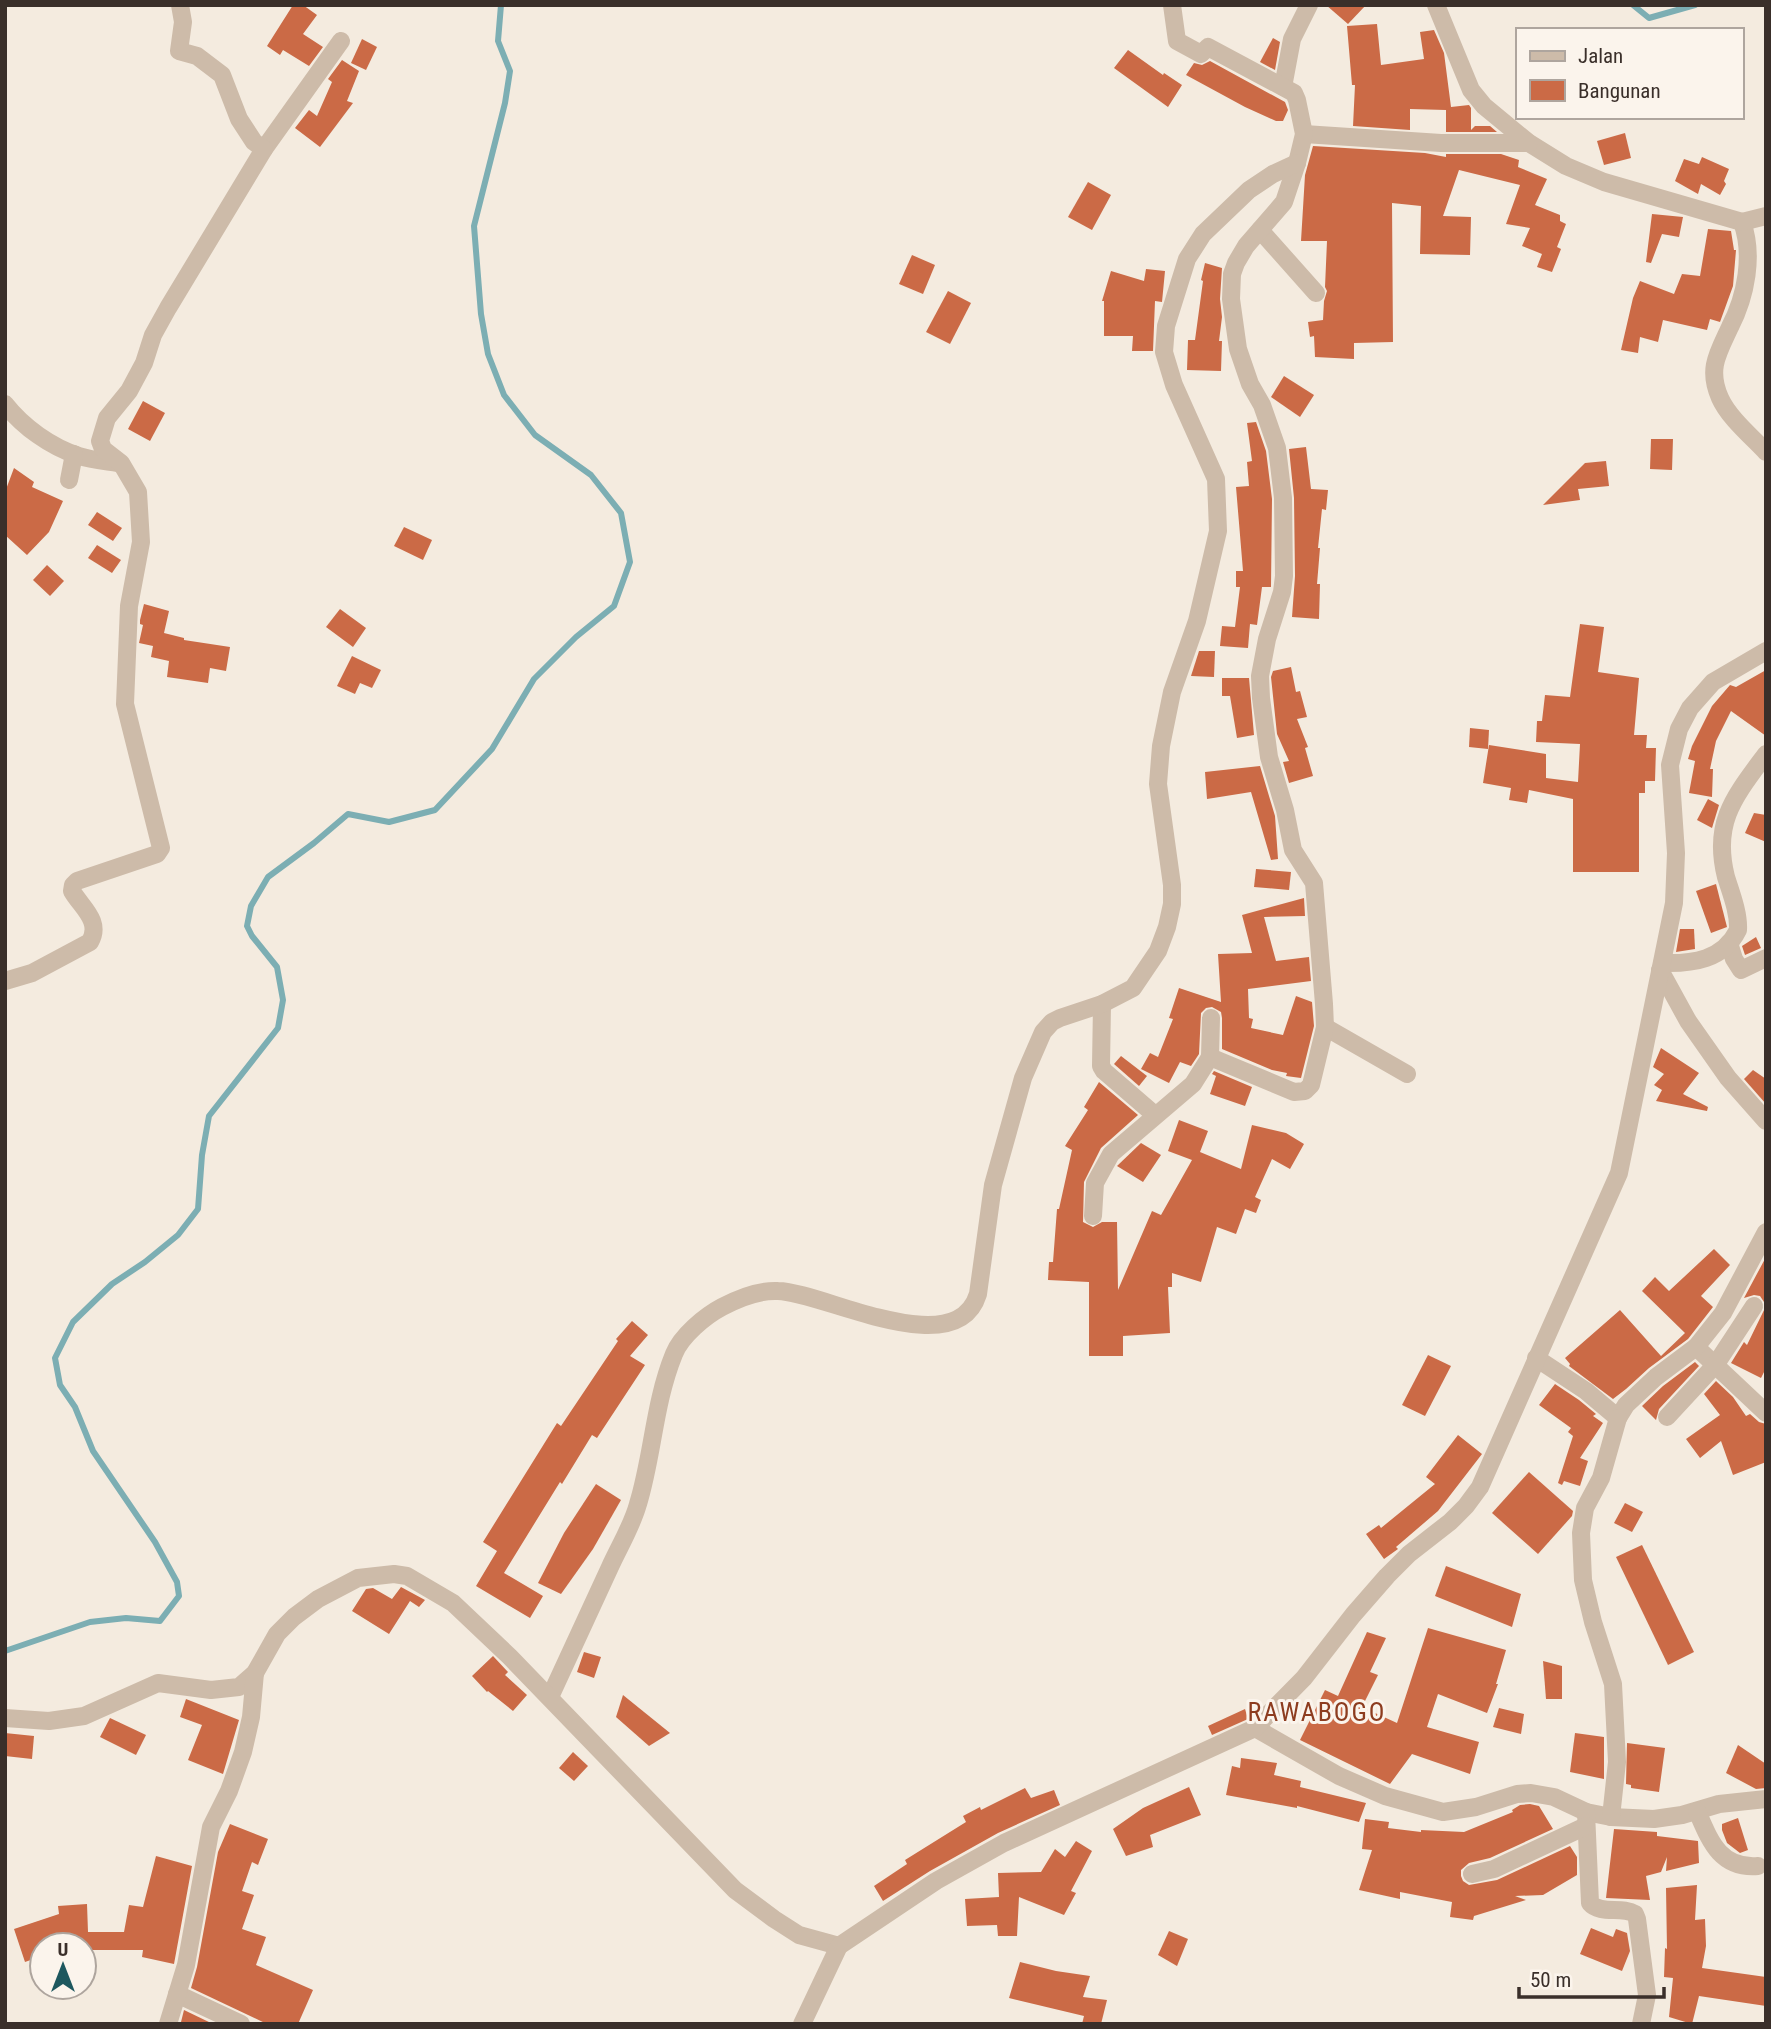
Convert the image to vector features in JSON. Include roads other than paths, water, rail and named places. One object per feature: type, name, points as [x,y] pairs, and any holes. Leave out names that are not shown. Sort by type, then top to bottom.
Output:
[{"type":"street","points":[[180,5],[183,22],[179,51],[197,56],[222,75],[239,119],[254,142],[264,149]]},
{"type":"street","points":[[1283,87],[1292,39],[1308,5]]},
{"type":"street","points":[[1436,5],[1471,90],[1484,106],[1529,143],[1566,166],[1605,182],[1742,222],[1766,216]]},
{"type":"street","points":[[1173,6],[1177,41],[1201,54],[1208,47],[1296,96],[1304,134],[1284,202],[1246,246],[1236,264],[1232,274],[1231,299],[1238,349],[1277,448],[1283,498],[1283,584],[1267,639],[1260,676],[1261,698],[1269,757],[1285,810],[1293,850],[1314,883],[1325,1027],[1311,1085],[1301,1092],[1294,1092],[1210,1057]]},
{"type":"street","points":[[5,981],[32,973],[90,942],[94,930],[90,915],[72,891],[77,881],[157,853],[161,848],[125,704],[128,615],[141,542],[142,523],[138,492],[121,463],[103,450],[101,433],[107,418],[129,391],[144,363],[160,322],[264,149],[271,143],[341,41]]},
{"type":"street","points":[[1304,134],[1441,143],[1529,143]]},
{"type":"street","points":[[550,1697],[638,1507],[648,1467],[657,1409],[674,1352],[687,1336],[705,1318],[723,1307],[761,1292],[791,1292],[904,1325],[942,1324],[967,1311],[978,1294],[993,1185],[1023,1078],[1043,1032],[1052,1022],[1102,1004],[1133,988],[1158,951],[1172,904],[1172,885],[1158,784],[1161,746],[1172,692],[1197,621],[1219,531],[1216,479],[1174,386],[1164,352],[1166,326],[1187,259],[1203,234],[1250,190],[1273,174],[1297,163]]},
{"type":"street","points":[[1742,222],[1747,244],[1742,297],[1730,328],[1723,338],[1714,370],[1721,401],[1766,452]]},
{"type":"street","points":[[1260,230],[1316,293]]},
{"type":"street","points":[[5,404],[36,434],[75,454],[121,463]]},
{"type":"street","points":[[69,480],[75,454]]},
{"type":"street","points":[[802,2024],[839,1946],[936,1881],[1004,1843],[1255,1728],[1304,1678],[1387,1576],[1466,1506],[1480,1487],[1619,1173],[1674,903],[1676,853],[1670,765],[1679,729],[1690,708],[1713,682],[1766,651]]},
{"type":"street","points":[[1661,966],[1694,963],[1714,955],[1737,933],[1739,924],[1721,855],[1723,822],[1742,786],[1766,754]]},
{"type":"street","points":[[1729,943],[1741,970],[1766,958]]},
{"type":"street","points":[[1661,966],[1688,1021],[1728,1078],[1766,1121]]},
{"type":"street","points":[[1102,1004],[1101,1066],[1155,1115]]},
{"type":"street","points":[[1093,1216],[1095,1183],[1111,1154],[1193,1084],[1210,1057],[1211,1018]]},
{"type":"street","points":[[1325,1027],[1408,1074]]},
{"type":"street","points":[[1611,1818],[1617,1762],[1613,1684],[1583,1580],[1581,1533],[1585,1508],[1601,1478],[1618,1418],[1626,1405],[1656,1377],[1696,1347],[1723,1313],[1766,1232]]},
{"type":"street","points":[[1667,1417],[1716,1364],[1754,1306]]},
{"type":"street","points":[[1696,1347],[1766,1413]]},
{"type":"street","points":[[1536,1358],[1586,1391],[1618,1418]]},
{"type":"street","points":[[169,2024],[186,1965],[211,1827],[229,1791],[243,1752],[251,1717],[256,1673],[277,1634],[294,1617],[318,1599],[358,1578],[394,1574],[407,1576],[453,1603],[550,1697],[735,1889],[799,1935],[839,1946]]},
{"type":"street","points":[[5,1718],[49,1721],[84,1716],[158,1683],[219,1690],[239,1686],[256,1673]]},
{"type":"street","points":[[1255,1728],[1339,1776],[1385,1796],[1427,1809],[1455,1811],[1517,1794],[1531,1793],[1554,1797],[1586,1819]]},
{"type":"street","points":[[1472,1874],[1494,1869],[1586,1819],[1654,1819],[1719,1804],[1766,1799]]},
{"type":"street","points":[[1697,1811],[1708,1835],[1727,1860],[1741,1866],[1758,1866]]},
{"type":"street","points":[[1586,1819],[1592,1906],[1628,1910],[1635,1914],[1637,1919],[1647,1995],[1641,2024]]},
{"type":"street","points":[[177,1994],[241,2024]]},
{"type":"waterway","points":[[5,1651],[90,1622],[126,1618],[160,1621],[179,1596],[177,1582],[155,1542],[93,1451],[75,1407],[60,1385],[55,1358],[73,1322],[112,1284],[178,1235],[198,1209],[202,1155],[209,1116],[278,1028],[283,1000],[277,967],[247,926],[251,906],[268,877],[348,814],[389,822],[435,810],[492,749],[534,679],[576,637],[614,606],[630,562],[621,513],[591,475],[535,435],[504,395],[488,354],[481,314],[474,226],[505,103],[510,71],[498,41],[501,5]]},
{"type":"waterway","points":[[1633,5],[1649,18],[1695,5]]},
{"type":"district","name":"RAWABOGO","points":[[1317,1712]]}]
